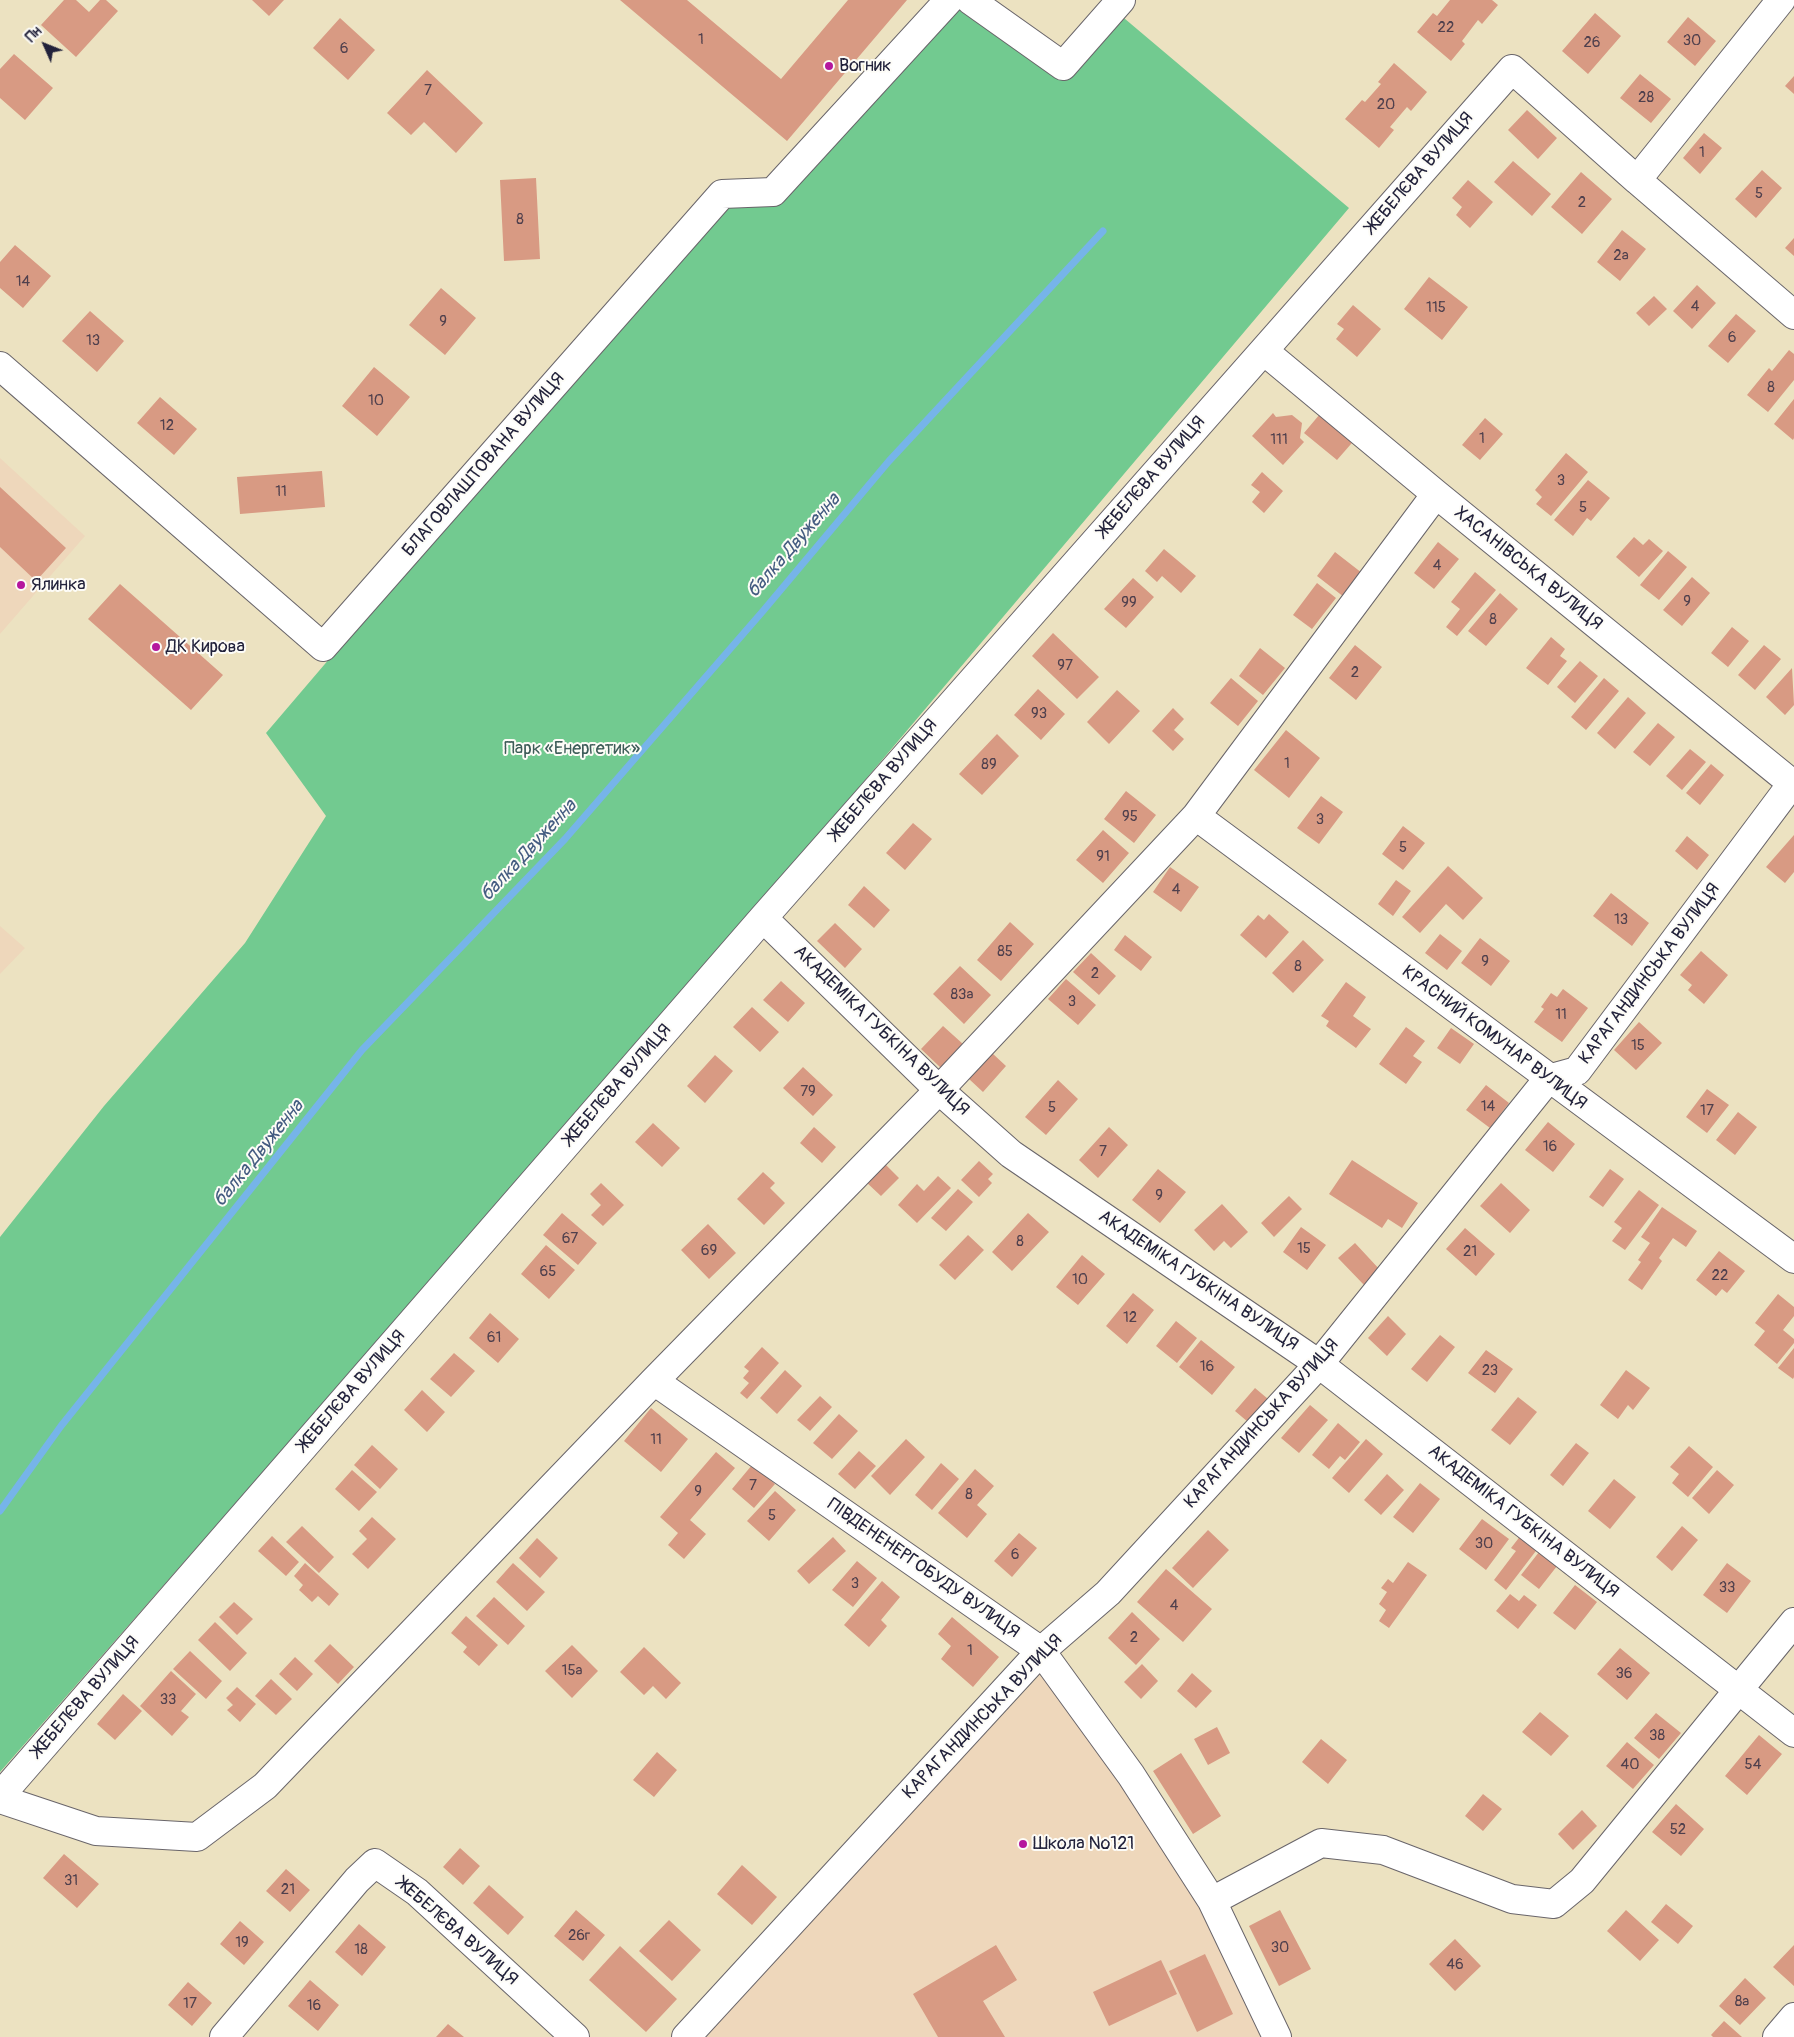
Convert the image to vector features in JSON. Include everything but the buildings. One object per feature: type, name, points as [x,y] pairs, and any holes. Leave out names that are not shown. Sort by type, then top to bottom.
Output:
[{"type":"street","name":"БЛАГОВЛАШТОВАНА ВУЛИЦЯ","points":[[0,366],[323,647],[722,194],[774,192],[949,0]]},
{"type":"street","points":[[970,0],[1063,66],[1121,0]]},
{"type":"street","points":[[1781,0],[1637,180],[1794,315]]},
{"type":"street","name":"ЖЕБЕЛЄВА ВУЛИЦЯ","points":[[1436,494],[1196,816],[939,1090],[654,1381],[265,1786],[198,1837],[96,1830],[0,1797],[763,918],[1512,69],[1637,180]]},
{"type":"street","name":"ХАСАНІВСЬКА ВУЛИЦЯ","points":[[1264,350],[1436,494],[1793,783]]},
{"type":"street","name":"КАРАГАНДИНСЬКА ВУЛИЦЯ","points":[[686,2037],[1041,1651],[1108,1593],[1319,1364],[1548,1079],[1577,1072],[1793,783]]},
{"type":"street","name":"КРАСНИЙ КОМУНАР ВУЛИЦЯ","points":[[1196,816],[1548,1079],[1794,1259]]},
{"type":"street","name":"АКАДЕМІКА ГУБКІНА ВУЛИЦЯ","points":[[763,918],[939,1090],[1010,1154],[1319,1364],[1794,1733]]},
{"type":"street","name":"ПІВДЕНЕНЕРГОБУДУ ВУЛИЦЯ","points":[[654,1381],[1041,1651],[1131,1774],[1212,1901],[1277,2037]]},
{"type":"street","points":[[1212,1901],[1321,1843],[1383,1850],[1512,1899],[1554,1904],[1582,1880],[1794,1622]]},
{"type":"street","name":"ЖЕБЕЛЄВА ВУЛИЦЯ","points":[[224,2037],[357,1880],[375,1863],[417,1892],[575,2037]]},
{"type":"street","points":[[1777,2037],[1794,2017]]},
{"type":"shaded area","name":"Ялинка","points":[[0,458],[85,536],[0,634]]},
{"type":"shaded area","points":[[0,926],[25,948],[0,974]]},
{"type":"shaded area","name":"Школа №121","points":[[1040,1675],[1124,1781],[1204,1906],[1268,2037],[701,2037]]},
{"type":"green space","name":"Парк «Енергетик»","points":[[957,0],[1064,74],[1118,13],[1349,208],[756,909],[0,1772],[0,1237],[104,1106],[245,943],[326,816],[266,733],[534,419],[725,202],[775,199]]},
{"type":"waterway","name":"балка Двуженна","points":[[0,1511],[61,1426],[362,1050],[565,839],[763,611],[889,461],[1103,231]]},
{"type":"place","name":"Вогник","points":[[829,66]]},
{"type":"place","name":"Ялинка","points":[[21,585]]},
{"type":"place","name":"ДК Кирова","points":[[156,647]]},
{"type":"place","name":"Школа №121","points":[[1023,1844]]}]
